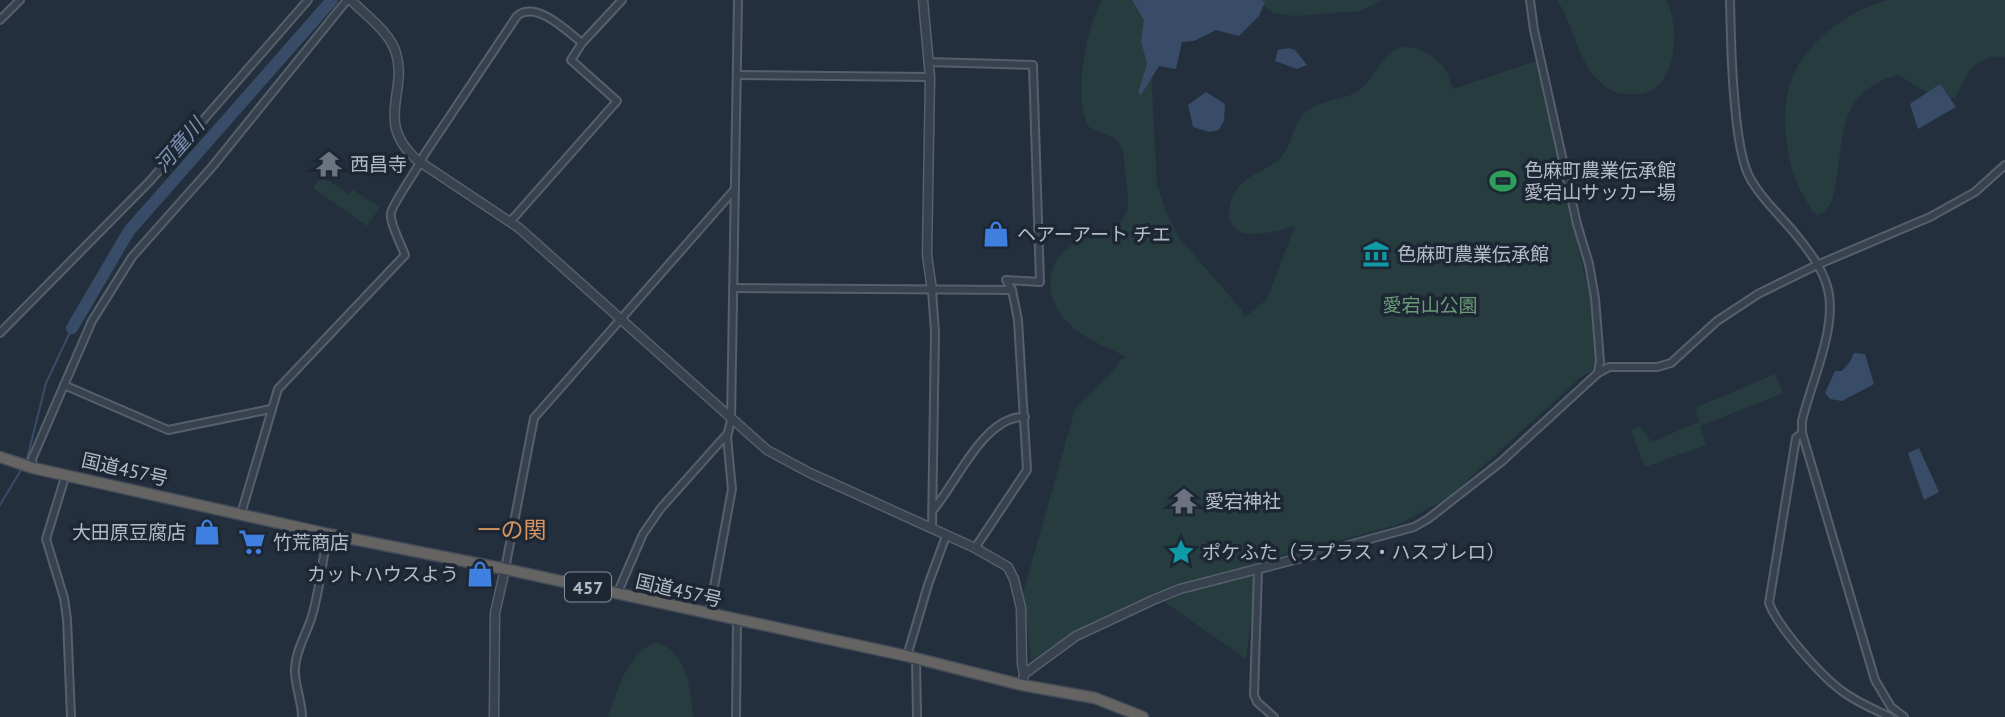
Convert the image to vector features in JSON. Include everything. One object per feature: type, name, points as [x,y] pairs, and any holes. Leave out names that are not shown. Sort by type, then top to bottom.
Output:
[{"type":"highway","name":"国道457号","points":[[0,457],[32,468],[328,534],[505,569],[912,658],[1022,685],[1095,698],[1143,717]]},
{"type":"street","points":[[0,20],[20,0]]},
{"type":"street","points":[[0,333],[150,181],[308,0]]},
{"type":"street","points":[[32,468],[32,459],[92,321],[132,257],[212,167],[349,0],[387,37],[396,52],[398,74],[395,122],[404,147],[421,163],[540,245],[731,420],[782,460],[975,548],[1008,568],[1014,579],[1021,608],[1024,674],[1022,685]]},
{"type":"street","points":[[510,222],[617,101],[570,60],[622,0]]},
{"type":"street","points":[[709,614],[732,489],[727,437],[731,420],[738,0]]},
{"type":"street","points":[[923,0],[930,77],[928,255],[935,332],[932,529]]},
{"type":"street","points":[[1530,0],[1534,30],[1577,224],[1590,264],[1600,361],[1598,373]]},
{"type":"street","points":[[1730,0],[1734,105],[1741,154],[1747,173],[1756,188],[1798,237],[1827,285],[1830,314],[1802,421],[1802,433],[1875,680],[1891,707],[1904,717]]},
{"type":"street","points":[[241,514],[278,389],[405,255],[390,213],[521,12],[538,9],[582,43]]},
{"type":"street","points":[[928,62],[1033,65],[1040,282],[1006,280],[1012,290],[1018,320],[1027,470],[975,548]]},
{"type":"street","points":[[737,75],[930,77]]},
{"type":"street","points":[[1024,674],[1076,636],[1115,616],[1180,589],[1414,527],[1429,519],[1501,462],[1598,373],[1609,367],[1657,367],[1671,363],[1730,311],[1758,294],[1951,205],[1975,191],[2005,164]]},
{"type":"street","points":[[494,717],[495,613],[534,418],[735,189]]},
{"type":"street","points":[[733,288],[1012,290]]},
{"type":"street","points":[[64,385],[168,430],[271,409]]},
{"type":"street","points":[[931,511],[975,447],[999,425],[1016,416],[1025,417]]},
{"type":"street","points":[[617,594],[643,534],[661,508],[729,431]]},
{"type":"street","points":[[1802,433],[1796,438],[1769,603],[1776,617],[1836,687],[1890,717]]},
{"type":"street","points":[[66,474],[46,540],[64,598],[67,619],[71,717]]},
{"type":"street","points":[[302,717],[302,705],[296,691],[295,663],[312,616],[328,534]]},
{"type":"street","points":[[917,717],[912,658],[915,624],[946,536]]},
{"type":"street","points":[[1258,570],[1253,690],[1257,702],[1273,717]]},
{"type":"street","points":[[736,717],[737,621]]},
{"type":"green space","name":"愛宕山公園","points":[[1102,0],[1153,0],[1152,90],[1157,185],[1168,217],[1181,240],[1242,310],[1244,318],[1267,299],[1295,226],[1255,234],[1236,230],[1229,211],[1231,201],[1236,189],[1243,182],[1282,156],[1304,114],[1317,105],[1348,96],[1362,88],[1387,56],[1400,48],[1413,48],[1434,57],[1446,71],[1453,89],[1536,61],[1605,364],[1581,377],[1448,498],[1397,525],[1259,562],[1246,659],[1153,594],[1074,634],[1043,658],[1031,660],[1023,593],[1075,409],[1115,370],[1118,362],[1126,357],[1075,329],[1057,308],[1050,284],[1052,272],[1065,250],[1115,227],[1124,218],[1128,208],[1124,159],[1120,144],[1112,137],[1089,127],[1082,100],[1081,82],[1086,45]]},
{"type":"green space","points":[[1257,0],[1383,0],[1360,11],[1295,16],[1273,13]]},
{"type":"green space","points":[[1557,0],[1666,0],[1674,27],[1674,43],[1667,73],[1659,85],[1648,92],[1628,94],[1614,92],[1600,83],[1584,61]]},
{"type":"green space","points":[[1888,0],[2005,0],[2005,57],[1979,62],[1968,73],[1956,97],[1933,95],[1898,75],[1876,83],[1861,95],[1851,109],[1845,125],[1832,201],[1823,213],[1817,215],[1799,188],[1790,163],[1785,119],[1789,87],[1804,57],[1828,32],[1857,12]]},
{"type":"green space","points":[[321,176],[349,194],[353,190],[380,207],[367,226],[313,188]]},
{"type":"green space","points":[[1775,374],[1783,393],[1700,426],[1706,445],[1645,467],[1631,430],[1639,426],[1652,442],[1699,422],[1695,408]]},
{"type":"green space","points":[[656,642],[675,654],[681,663],[689,684],[693,717],[608,717],[620,684],[631,664],[638,655]]},
{"type":"water","points":[[1132,0],[1265,2],[1259,16],[1239,36],[1216,30],[1194,41],[1182,42],[1176,69],[1159,66],[1141,95],[1138,93],[1147,64],[1141,41],[1144,20]]},
{"type":"water","points":[[1278,50],[1295,50],[1307,65],[1297,69],[1275,61]]},
{"type":"water","points":[[1940,84],[1956,107],[1918,129],[1910,104]]},
{"type":"water","points":[[1206,92],[1225,104],[1224,120],[1219,130],[1209,132],[1193,127],[1188,105]]},
{"type":"water","points":[[1854,353],[1865,354],[1874,384],[1842,401],[1830,399],[1825,393],[1835,371],[1842,371]]},
{"type":"water","points":[[1919,448],[1939,492],[1924,500],[1908,453]]},
{"type":"waterway","name":"河童川","points":[[72,328],[129,231],[332,0]]},
{"type":"waterway","points":[[26,463],[46,383],[72,328]]},
{"type":"waterway","points":[[0,505],[21,470]]},
{"type":"place","name":"西昌寺","points":[[329,164]]},
{"type":"place","name":"色麻町農業伝承館 愛宕山サッカー場","points":[[1503,181]]},
{"type":"place","name":"ヘアーアート チエ","points":[[996,234]]},
{"type":"place","name":"色麻町農業伝承館","points":[[1376,254]]},
{"type":"place","name":"愛宕神社","points":[[1184,501]]},
{"type":"place","name":"大田原豆腐店","points":[[207,532]]},
{"type":"place","name":"竹荒商店","points":[[252,542]]},
{"type":"place","name":"ポケふた（ラプラス・ハスブレロ）","points":[[1181,552]]},
{"type":"place","name":"カットハウスよう","points":[[480,574]]},
{"type":"district","name":"一の関","points":[[512,529]]}]
